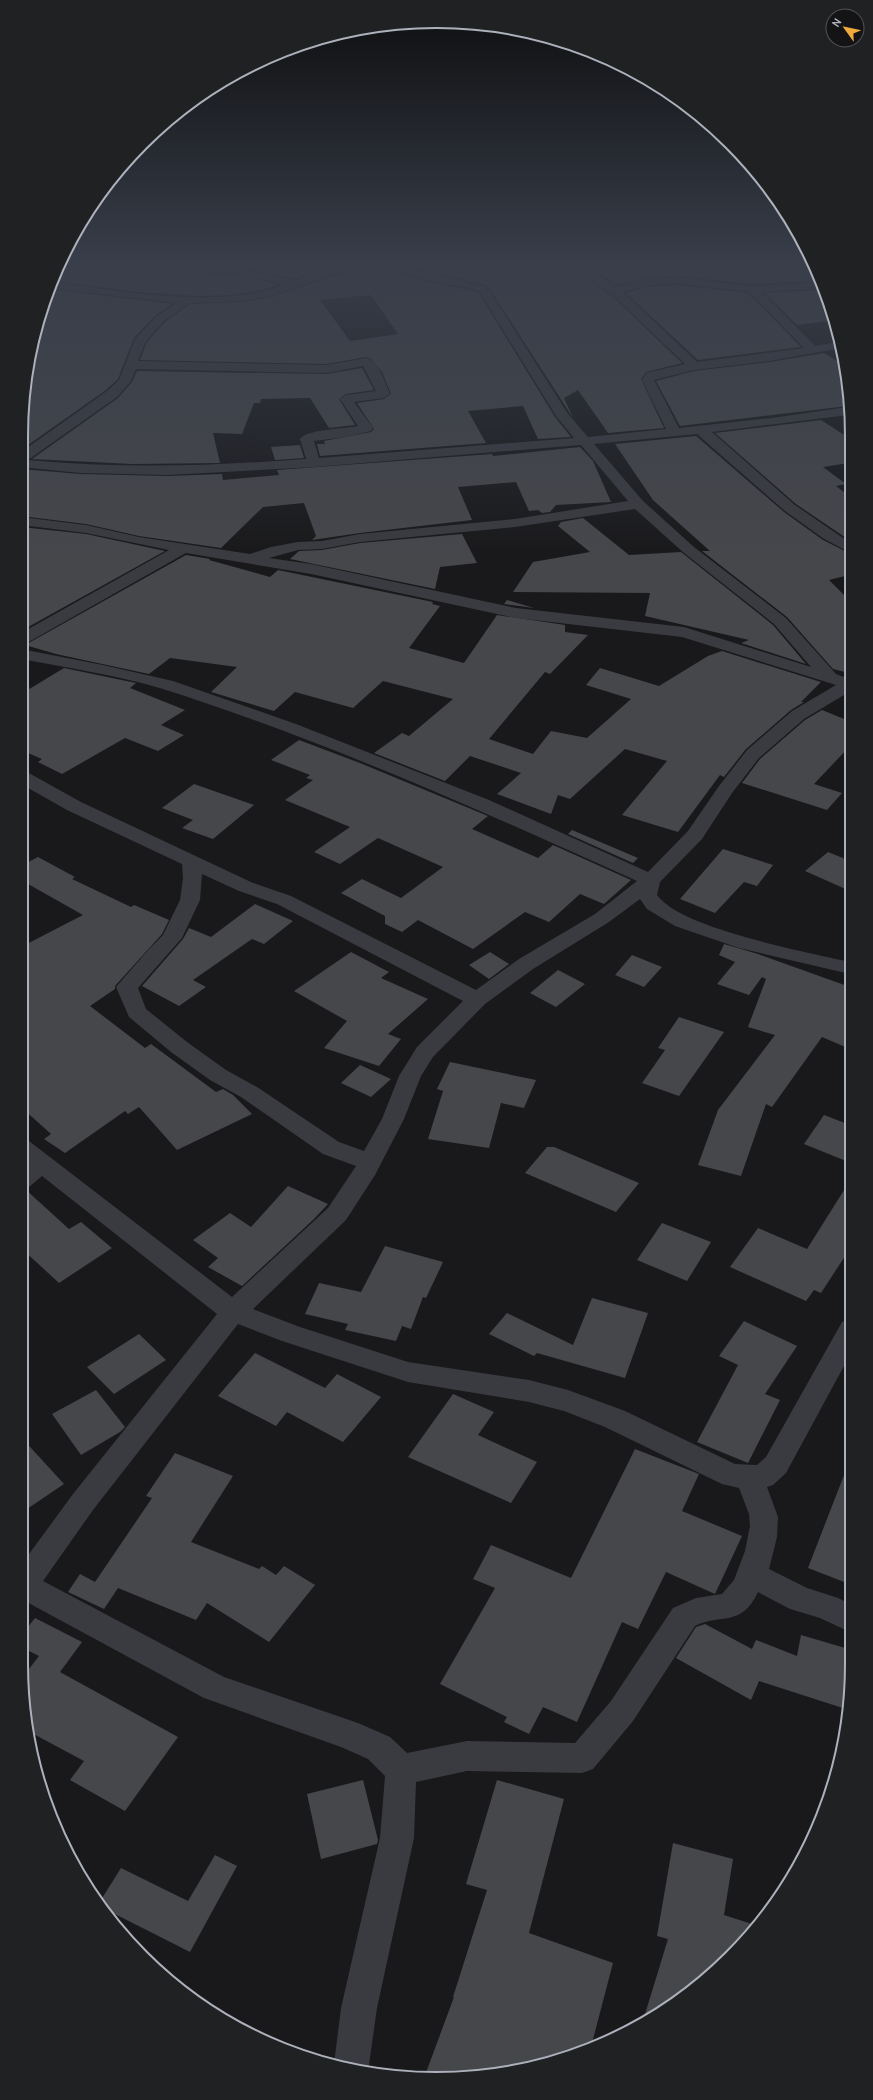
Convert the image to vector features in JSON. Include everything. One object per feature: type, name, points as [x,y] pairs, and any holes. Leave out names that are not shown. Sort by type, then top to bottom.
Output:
[{"type":"street","points":[[28,453],[112,394],[125,381],[133,360]]},
{"type":"street","points":[[527,360],[551,399],[584,442],[638,504],[689,550],[780,621],[842,682]]},
{"type":"street","points":[[688,360],[694,366]]},
{"type":"street","points":[[675,433],[648,378],[657,373],[694,366],[745,360]]},
{"type":"street","points":[[131,365],[328,369],[366,362],[370,366],[384,394],[346,399],[366,428],[345,433],[314,436],[307,440],[314,463]]},
{"type":"street","points":[[28,464],[80,469],[168,471],[314,463],[584,442],[772,422],[844,412]]},
{"type":"street","points":[[701,430],[775,495],[824,533],[845,546]]},
{"type":"street","points":[[250,559],[276,550],[298,546],[322,545],[360,538],[515,523],[638,504]]},
{"type":"street","points":[[28,522],[86,529],[139,541],[311,569],[516,613],[684,632],[842,682]]},
{"type":"street","points":[[28,636],[184,548]]},
{"type":"street","points":[[28,655],[103,670],[167,685],[261,718],[482,804],[650,880]]},
{"type":"street","points":[[28,1579],[83,1502],[233,1312],[337,1214],[370,1162],[393,1119],[410,1076],[425,1052],[477,999],[526,964],[602,918],[650,880],[695,835],[725,790],[754,754],[798,715],[834,695],[842,682]]},
{"type":"street","points":[[28,780],[74,806],[246,887],[284,900],[477,999]]},
{"type":"street","points":[[191,861],[193,878],[190,900],[172,938],[156,953],[127,987],[137,1012],[179,1047],[218,1075],[249,1092],[331,1148],[370,1162]]},
{"type":"street","points":[[650,880],[647,895],[650,900],[654,905],[682,922],[746,944],[845,967]]},
{"type":"street","points":[[28,1152],[233,1312],[291,1334],[408,1372],[529,1391],[568,1401],[615,1419],[732,1476],[763,1477],[776,1465],[845,1339]]},
{"type":"street","points":[[28,1175],[42,1163]]},
{"type":"street","points":[[402,1770],[467,1756],[582,1758],[622,1711],[684,1617],[693,1612],[732,1604],[741,1595],[758,1559],[764,1516],[748,1476]]},
{"type":"street","points":[[751,1574],[801,1600],[827,1607],[845,1616]]},
{"type":"street","points":[[28,1590],[216,1688],[347,1734],[378,1748],[402,1770]]},
{"type":"street","points":[[353,2063],[359,2008],[397,1838],[402,1770]]},
{"type":"building","points":[[35,360],[125,360],[118,379],[106,390],[28,445],[31,383]]},
{"type":"building","points":[[140,360],[349,360],[327,364]]},
{"type":"building","points":[[372,360],[520,360],[555,417],[571,437],[538,439],[523,406],[468,411],[486,443],[320,456],[317,444],[325,444],[324,441],[371,432],[374,429],[357,403],[384,399],[391,394],[382,372]]},
{"type":"building","points":[[536,360],[679,360],[682,363],[646,372],[641,379],[664,428],[608,433],[578,390],[564,398],[573,418]]},
{"type":"building","points":[[782,360],[836,360],[838,361],[842,383],[844,407],[680,426],[656,381],[694,371]]},
{"type":"building","points":[[362,368],[374,390],[346,394],[339,399],[355,425],[329,428],[310,398],[261,399],[260,403],[254,403],[242,434],[213,433],[220,463],[132,464],[32,459],[118,398],[132,382],[137,371],[327,374]]},
{"type":"building","points":[[821,420],[845,435],[845,464],[823,467],[845,483],[836,486],[845,493],[845,537],[796,504],[715,433]]},
{"type":"building","points":[[696,436],[784,512],[823,540],[845,551],[845,576],[829,580],[845,596],[845,672],[833,669],[787,617],[702,551],[710,551],[653,500],[615,444]]},
{"type":"building","points":[[300,445],[304,458],[275,460],[271,447]]},
{"type":"building","points":[[580,447],[593,461],[611,502],[556,505],[550,512],[542,513],[538,510],[529,511],[516,482],[458,487],[472,520],[312,540],[316,536],[304,503],[263,507],[221,548],[139,536],[86,524],[28,517],[28,470],[80,474],[168,476],[222,474],[223,480],[279,475],[277,470],[492,454],[493,456]]},
{"type":"building","points":[[583,518],[629,555],[681,552],[773,625],[806,664],[741,643],[749,640],[645,616],[650,593],[513,592],[533,562],[590,552],[558,526],[561,522]]},
{"type":"building","points":[[28,528],[86,534],[165,551],[28,627]]},
{"type":"building","points":[[462,534],[477,563],[440,567],[435,589],[290,559],[299,551],[322,550],[360,543]]},
{"type":"building","points":[[186,555],[210,559],[209,560],[270,577],[278,570],[433,602],[432,604],[440,606],[409,648],[464,663],[497,615],[565,625],[565,632],[588,635],[550,674],[545,672],[489,739],[533,754],[551,731],[587,738],[631,699],[586,685],[600,668],[659,686],[708,656],[722,651],[821,682],[801,702],[804,702],[791,710],[746,749],[724,777],[720,775],[678,832],[622,815],[667,761],[625,749],[570,799],[558,795],[551,814],[497,794],[521,773],[470,756],[445,781],[374,753],[402,733],[409,736],[453,699],[383,681],[353,708],[295,692],[274,711],[211,692],[237,667],[170,658],[149,674],[56,654],[28,646],[28,643]]},
{"type":"building","points":[[507,600],[534,608],[504,604]]},
{"type":"building","points":[[64,668],[136,683],[130,688],[185,710],[161,725],[184,735],[158,751],[125,738],[62,774],[38,762],[42,759],[28,753],[28,690]]},
{"type":"building","points":[[822,710],[845,719],[845,751],[814,784],[842,793],[827,810],[742,783],[760,759],[805,720]]},
{"type":"building","points":[[299,740],[360,763],[488,816],[472,829],[538,858],[553,845],[631,880],[604,904],[580,894],[549,922],[525,912],[473,949],[418,920],[402,932],[385,924],[385,916],[341,893],[362,879],[401,898],[443,867],[378,838],[340,864],[314,852],[350,827],[285,800],[313,780],[306,778],[310,775],[271,760]]},
{"type":"building","points":[[194,784],[254,805],[213,839],[182,828],[193,820],[162,808]]},
{"type":"building","points":[[572,830],[638,858],[633,863],[568,834]]},
{"type":"building","points":[[723,849],[773,865],[757,886],[744,882],[715,913],[680,899]]},
{"type":"building","points":[[828,852],[845,859],[845,889],[805,871]]},
{"type":"building","points":[[38,857],[75,877],[72,879],[131,907],[134,905],[169,920],[162,934],[115,986],[115,989],[90,1006],[145,1048],[151,1044],[216,1092],[223,1089],[233,1095],[252,1114],[177,1150],[139,1107],[128,1114],[125,1111],[65,1153],[44,1139],[51,1134],[28,1113],[28,943],[83,915],[28,884],[28,862]]},
{"type":"building","points":[[255,904],[293,921],[264,944],[252,939],[193,980],[206,987],[179,1006],[142,986],[183,939],[189,928],[211,937]]},
{"type":"building","points":[[724,944],[758,954],[845,985],[845,1047],[822,1037],[772,1107],[766,1104],[741,1176],[698,1165],[718,1110],[775,1035],[748,1027],[766,979],[762,977],[749,995],[717,984],[735,962],[719,955]]},
{"type":"building","points":[[351,952],[389,972],[381,978],[428,999],[388,1034],[401,1039],[379,1066],[324,1048],[347,1021],[294,991]]},
{"type":"building","points":[[490,952],[509,964],[489,979],[469,965]]},
{"type":"building","points":[[632,955],[662,967],[644,987],[615,975]]},
{"type":"building","points":[[558,970],[585,984],[556,1007],[530,993]]},
{"type":"building","points":[[679,1017],[724,1032],[679,1096],[642,1083],[665,1050],[658,1048]]},
{"type":"building","points":[[450,1062],[536,1080],[524,1108],[501,1103],[489,1148],[428,1139],[443,1091],[437,1089]]},
{"type":"building","points":[[360,1065],[391,1079],[371,1097],[341,1083]]},
{"type":"building","points":[[824,1115],[845,1123],[845,1161],[804,1144]]},
{"type":"building","points":[[547,1147],[554,1147],[639,1183],[616,1212],[525,1173]]},
{"type":"building","points":[[288,1186],[328,1204],[242,1286],[208,1267],[218,1258],[193,1240],[230,1213],[251,1227]]},
{"type":"building","points":[[845,1189],[845,1256],[821,1293],[814,1290],[806,1301],[730,1267],[758,1228],[807,1249]]},
{"type":"building","points":[[28,1192],[69,1229],[81,1222],[112,1248],[59,1283],[28,1254]]},
{"type":"building","points":[[662,1223],[711,1242],[687,1281],[637,1260]]},
{"type":"building","points":[[385,1246],[443,1262],[426,1298],[423,1297],[411,1329],[402,1326],[396,1341],[345,1330],[348,1324],[305,1314],[319,1283],[361,1292]]},
{"type":"building","points":[[592,1298],[648,1313],[625,1378],[537,1353],[534,1356],[489,1334],[507,1313],[573,1345]]},
{"type":"building","points":[[744,1321],[797,1346],[765,1394],[780,1400],[748,1463],[697,1442],[738,1365],[719,1356]]},
{"type":"building","points":[[139,1334],[166,1360],[114,1394],[87,1367]]},
{"type":"building","points":[[255,1353],[325,1388],[337,1374],[381,1397],[343,1442],[287,1412],[276,1426],[218,1396]]},
{"type":"building","points":[[96,1390],[125,1427],[120,1432],[81,1455],[52,1414]]},
{"type":"building","points":[[453,1394],[494,1412],[478,1435],[537,1462],[511,1503],[408,1457]]},
{"type":"building","points":[[28,1445],[64,1484],[28,1508]]},
{"type":"building","points":[[635,1449],[699,1474],[682,1511],[742,1536],[715,1594],[666,1572],[638,1629],[622,1622],[577,1722],[543,1707],[529,1734],[504,1722],[507,1717],[440,1684],[495,1588],[473,1579],[491,1545],[571,1578]]},
{"type":"building","points":[[175,1453],[233,1476],[191,1542],[259,1569],[262,1566],[276,1575],[284,1566],[315,1585],[269,1642],[207,1603],[196,1620],[118,1588],[104,1609],[68,1592],[80,1574],[95,1582],[152,1498],[146,1496]]},
{"type":"building","points":[[845,1472],[845,1582],[808,1568]]},
{"type":"building","points":[[35,1618],[82,1642],[60,1672],[178,1737],[125,1811],[70,1780],[84,1761],[34,1734],[31,1717],[28,1670],[39,1656],[28,1650],[28,1627]]},
{"type":"building","points":[[705,1624],[752,1649],[756,1640],[797,1656],[801,1635],[845,1648],[843,1708],[759,1681],[751,1700],[676,1658],[696,1627]]},
{"type":"building","points":[[363,1780],[378,1840],[377,1844],[321,1859],[307,1794]]},
{"type":"building","points":[[497,1780],[564,1799],[529,1933],[613,1963],[593,2041],[542,2058],[490,2069],[426,2072],[454,1997],[487,1890],[466,1884]]},
{"type":"building","points":[[673,1843],[733,1859],[724,1915],[751,1924],[706,1971],[685,1988],[645,2015],[668,1939],[657,1936]]},
{"type":"building","points":[[215,1855],[237,1866],[190,1952],[113,1913],[102,1898],[121,1868],[188,1901]]}]
